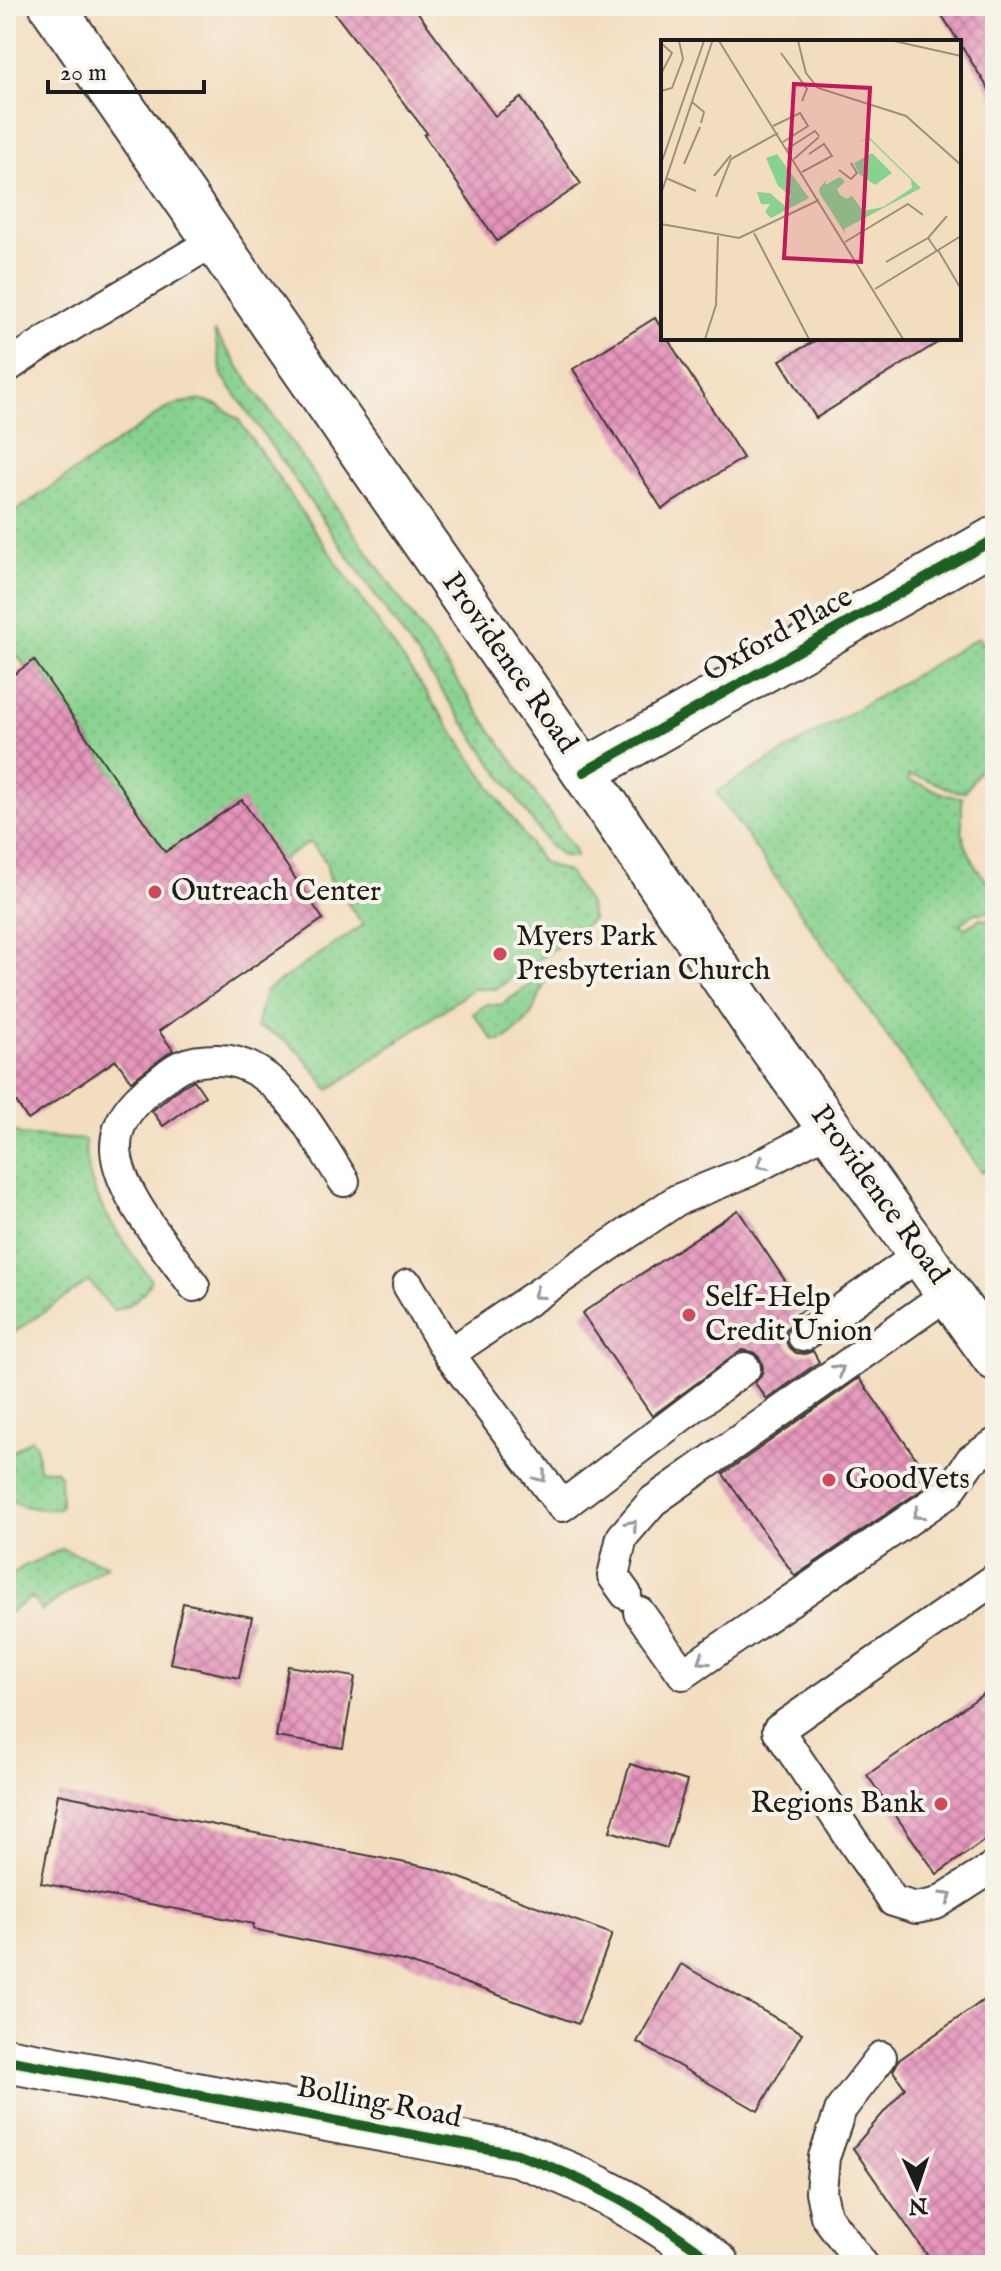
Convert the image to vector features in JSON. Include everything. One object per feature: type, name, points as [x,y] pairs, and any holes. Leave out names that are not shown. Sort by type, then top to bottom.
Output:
[{"type":"main road","name":"Providence Road","points":[[52,6],[584,772],[757,1027],[995,1358]]},
{"type":"main road","name":"Oxford Place","points":[[584,772],[995,539]]},
{"type":"main road","name":"Bolling Road","points":[[6,2060],[517,2154],[551,2166],[643,2211],[717,2265]]},
{"type":"lane","points":[[6,368],[63,328],[141,287],[215,240]]},
{"type":"lane","points":[[194,1286],[138,1206],[123,1178],[116,1148],[121,1121],[139,1097],[179,1067],[198,1060],[224,1060],[254,1067],[284,1092],[344,1181]]},
{"type":"lane","points":[[449,1354],[677,1200],[749,1171],[831,1128]]},
{"type":"lane","points":[[808,1343],[855,1300],[921,1254]]},
{"type":"lane","points":[[408,1285],[449,1354],[562,1506],[750,1376]]},
{"type":"lane","points":[[949,1293],[653,1501],[622,1537],[613,1576],[683,1674],[948,1493],[971,1460],[995,1444]]},
{"type":"lane","points":[[995,1579],[778,1730],[893,1901],[916,1908],[936,1904],[995,1866]]},
{"type":"lane","points":[[863,2265],[826,2216],[821,2192],[824,2157],[841,2109],[881,2057]]},
{"type":"green space","points":[[214,331],[574,849],[576,857],[562,856],[549,845],[222,375]]},
{"type":"green space","points":[[203,400],[220,406],[238,419],[543,863],[568,872],[589,904],[592,919],[496,989],[473,989],[329,1090],[289,1044],[256,1027],[265,991],[363,925],[329,877],[326,862],[310,842],[282,860],[165,852],[35,661],[25,667],[19,657],[6,655],[6,518],[164,410],[180,403]]},
{"type":"green space","points":[[979,637],[995,664],[995,753],[965,792],[909,776],[910,782],[962,797],[964,842],[977,869],[995,891],[995,912],[975,913],[960,924],[965,928],[980,919],[995,920],[995,1165],[982,1172],[716,792]]},
{"type":"green space","points":[[555,967],[525,1023],[506,1039],[494,1041],[473,1014],[486,1004],[501,1005]]},
{"type":"green space","points":[[6,1125],[20,1135],[85,1140],[91,1180],[106,1214],[151,1280],[136,1300],[113,1310],[89,1281],[6,1338]]},
{"type":"green space","points":[[31,1439],[36,1444],[39,1469],[55,1470],[60,1475],[59,1509],[20,1505],[6,1490],[6,1456]]},
{"type":"green space","points":[[62,1549],[107,1565],[41,1611],[32,1597],[6,1615],[6,1581],[22,1567]]},
{"type":"building","points":[[329,6],[413,6],[495,116],[521,98],[581,184],[497,241],[424,135],[427,133]]},
{"type":"building","points":[[936,6],[995,6],[995,99],[961,45],[961,40],[958,40]]},
{"type":"building","points":[[655,318],[661,328],[661,340],[668,340],[743,458],[662,509],[573,369]]},
{"type":"building","points":[[816,340],[942,340],[816,418],[780,360]]},
{"type":"building","name":"Outreach Center","points":[[34,660],[165,852],[242,800],[323,919],[159,1031],[173,1050],[131,1081],[116,1060],[28,1120],[6,1086],[6,680]]},
{"type":"building","points":[[194,1080],[205,1096],[163,1126],[152,1111]]},
{"type":"building","name":"Self-Help Credit Union","points":[[738,1210],[804,1309],[793,1316],[795,1320],[786,1329],[788,1346],[796,1353],[813,1351],[819,1362],[767,1399],[755,1383],[762,1374],[760,1358],[753,1352],[742,1350],[652,1416],[582,1313]]},
{"type":"building","name":"GoodVets","points":[[859,1378],[933,1482],[795,1576],[723,1474]]},
{"type":"building","points":[[183,1603],[252,1617],[239,1678],[170,1663]]},
{"type":"building","points":[[288,1666],[355,1677],[343,1748],[276,1737]]},
{"type":"building","name":"Regions Bank","points":[[995,1686],[995,1833],[937,1874],[867,1775]]},
{"type":"building","points":[[630,1764],[687,1781],[667,1848],[610,1831]]},
{"type":"building","points":[[58,1794],[436,1869],[612,1934],[578,2024],[407,1962],[253,1929],[254,1924],[41,1883]]},
{"type":"building","points":[[681,1964],[802,2033],[758,2111],[637,2042]]},
{"type":"building","points":[[995,1992],[995,2265],[934,2265],[853,2148],[905,2088],[893,2071],[899,2060]]},
{"type":"cycle path","points":[[584,772],[995,539]]},
{"type":"cycle path","points":[[6,2060],[517,2154],[622,2201],[670,2230],[717,2265]]},
{"type":"place","name":"Outreach Center","points":[[155,892]]},
{"type":"place","name":"Myers Park Presbyterian Church","points":[[500,954]]},
{"type":"place","name":"Self-Help Credit Union","points":[[689,1315]]},
{"type":"place","name":"GoodVets","points":[[829,1480]]},
{"type":"place","name":"Regions Bank","points":[[941,1804]]}]
